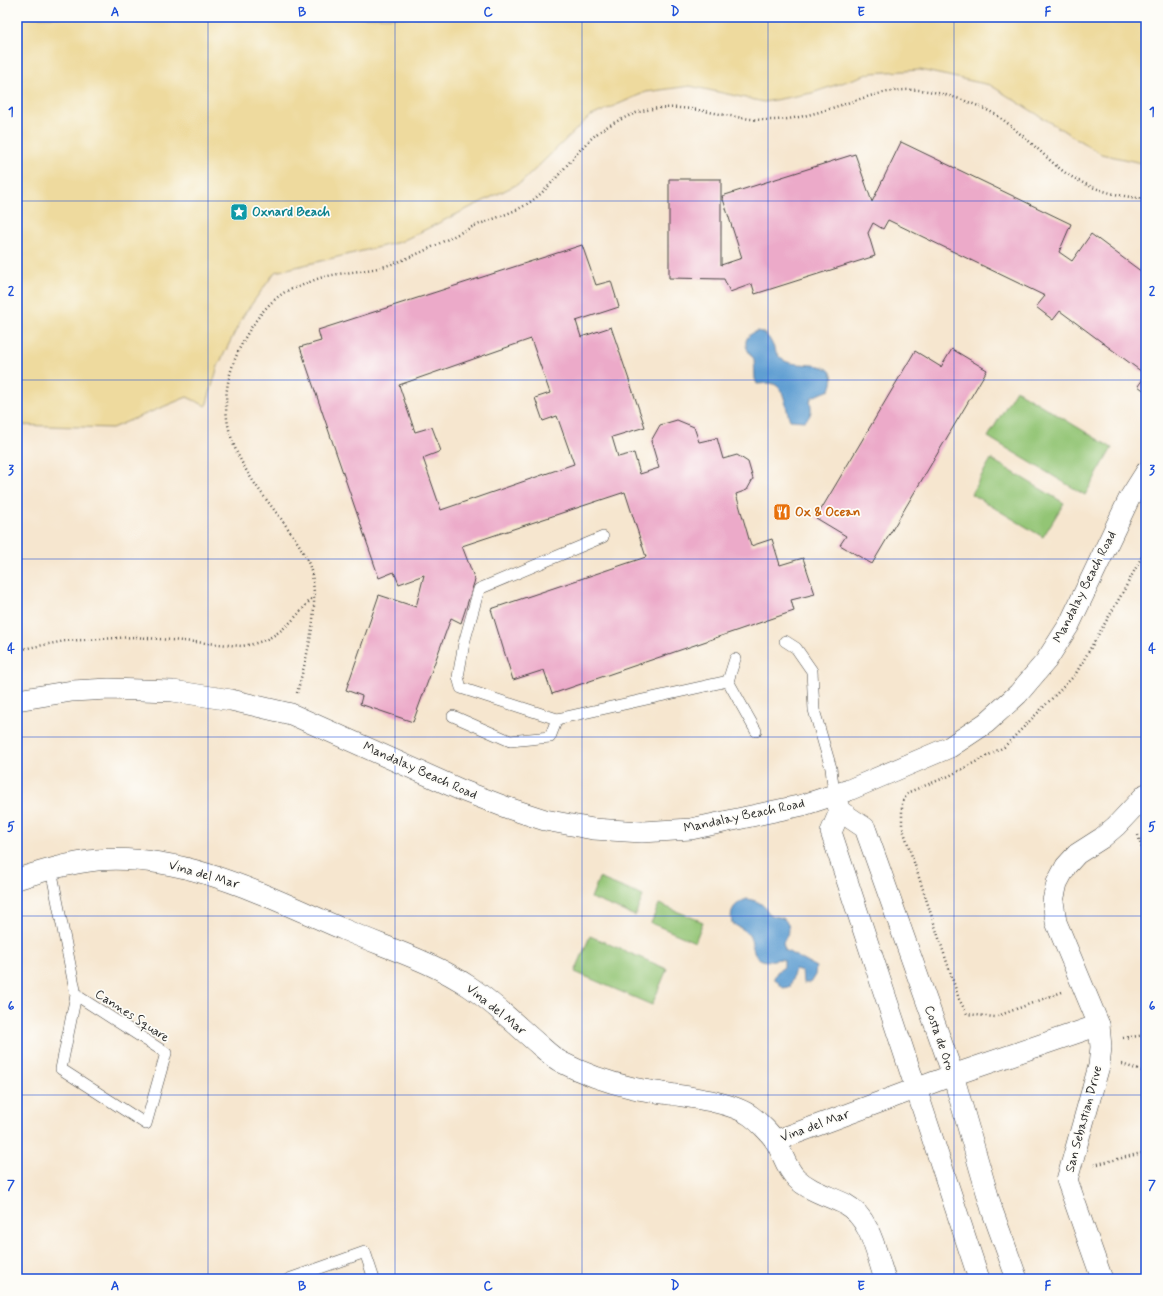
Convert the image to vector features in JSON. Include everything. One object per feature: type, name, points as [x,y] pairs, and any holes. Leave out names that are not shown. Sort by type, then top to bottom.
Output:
[{"type":"street","name":"Mandalay Beach Road","points":[[17,700],[72,690],[109,688],[172,691],[231,700],[291,714],[461,790],[508,808],[545,820],[593,829],[642,832],[691,829],[803,805],[837,803],[950,747],[986,723],[1018,694],[1046,662],[1069,625],[1129,499],[1146,472]]},
{"type":"street","name":"San Sebastian Drive","points":[[1102,1279],[1067,1180],[1100,1066],[1099,1025],[1056,922],[1053,901],[1057,883],[1066,866],[1077,854],[1102,838],[1116,826],[1146,794]]},
{"type":"street","name":"Costa de Oro","points":[[837,803],[865,828],[953,1075],[992,1210],[1017,1279]]},
{"type":"street","points":[[837,803],[831,832],[980,1279]]},
{"type":"street","name":"Vina del Mar","points":[[17,879],[51,869],[96,860],[139,860],[182,866],[224,878],[383,946],[421,960],[470,987],[557,1060],[586,1074],[633,1088],[728,1105],[751,1116],[775,1141],[953,1075]]},
{"type":"street","points":[[953,1075],[1099,1025]]},
{"type":"street","points":[[775,1141],[784,1161],[795,1177],[809,1187],[848,1205],[856,1211],[865,1223],[872,1239],[885,1279]]},
{"type":"lane","points":[[603,537],[478,589],[464,643],[458,677],[461,688],[557,719],[728,681]]},
{"type":"lane","points":[[785,641],[796,648],[812,671],[814,710],[831,768],[837,803]]},
{"type":"lane","points":[[735,659],[728,681],[756,730]]},
{"type":"lane","points":[[453,716],[510,740],[550,736],[557,719]]},
{"type":"lane","name":"Cannes Square","points":[[51,869],[76,995],[61,1069],[146,1124],[166,1053],[76,995]]},
{"type":"lane","points":[[289,1279],[365,1252],[374,1279]]},
{"type":"path","points":[[291,714],[310,641],[313,596],[312,573],[298,542],[248,476],[233,445],[227,419],[227,389],[234,360],[255,320],[282,294],[320,278],[380,268],[401,261],[476,226],[521,208],[542,192],[560,175],[593,137],[617,121],[640,112],[662,108],[695,108],[756,120],[778,120],[819,112],[858,98],[918,90],[955,98],[992,112],[1066,173],[1093,188],[1117,196],[1146,200]]},
{"type":"path","points":[[1064,991],[995,1017],[967,1014],[959,999],[902,826],[902,802],[910,792],[949,776],[1004,747],[1075,675],[1124,592],[1146,548]]},
{"type":"path","points":[[17,650],[65,641],[135,637],[242,646],[258,644],[284,629],[313,596]]},
{"type":"path","points":[[1100,1057],[1142,1071],[1146,1077]]},
{"type":"path","points":[[1067,1180],[1092,1165],[1146,1152]]},
{"type":"green space","points":[[1016,390],[1112,448],[1085,495],[988,437]]},
{"type":"green space","points":[[991,459],[1064,503],[1043,537],[971,494]]},
{"type":"green space","points":[[599,878],[643,896],[635,916],[591,898]]},
{"type":"green space","points":[[659,904],[703,922],[695,942],[651,923]]},
{"type":"green space","points":[[590,936],[667,969],[652,1005],[575,972]]},
{"type":"sand","name":"Oxnard Beach","points":[[17,17],[1146,17],[1146,164],[1101,154],[990,85],[920,70],[871,73],[812,93],[764,102],[690,86],[646,92],[589,117],[522,182],[400,242],[275,272],[243,316],[218,366],[206,406],[187,397],[112,428],[17,425]]},
{"type":"water","points":[[758,331],[767,336],[777,354],[785,361],[818,366],[826,368],[831,372],[833,379],[830,390],[812,397],[810,401],[811,412],[805,421],[790,420],[784,398],[779,388],[770,383],[757,384],[755,379],[754,359],[746,347],[746,343],[749,336]]},
{"type":"water","points":[[747,899],[758,902],[764,906],[770,915],[783,918],[788,923],[789,931],[783,943],[785,950],[816,967],[815,975],[810,983],[803,983],[802,971],[795,969],[790,987],[783,988],[774,978],[777,972],[784,967],[784,960],[778,959],[766,961],[757,957],[748,934],[732,923],[731,918],[732,911],[736,905]]},
{"type":"building","points":[[901,142],[1071,224],[1059,252],[1072,261],[1091,234],[1146,275],[1146,375],[1060,311],[1053,320],[1036,307],[1045,296],[888,220],[883,229],[873,223],[868,233],[875,256],[755,294],[752,284],[730,292],[724,279],[669,278],[669,179],[721,179],[721,265],[742,258],[722,196],[855,154],[872,202]]},
{"type":"building","points":[[582,245],[596,285],[611,281],[619,307],[576,321],[581,337],[611,327],[645,427],[612,437],[618,457],[634,453],[640,474],[659,468],[651,441],[660,425],[677,420],[694,427],[699,442],[717,438],[723,459],[737,455],[748,462],[753,479],[747,490],[736,494],[751,546],[772,539],[780,565],[803,558],[815,594],[791,600],[794,611],[552,694],[544,670],[513,680],[491,609],[646,557],[625,492],[462,546],[475,580],[461,623],[451,618],[413,722],[360,704],[362,696],[346,690],[379,595],[416,607],[424,575],[399,584],[394,572],[379,578],[300,347],[321,341],[318,330]],"holes":[[[531,339],[550,393],[535,398],[543,421],[557,416],[574,464],[441,510],[423,458],[441,451],[432,427],[415,432],[399,385]]]},
{"type":"building","points":[[952,349],[987,370],[872,564],[840,545],[846,536],[816,518],[915,351],[941,367]]},
{"type":"building","points":[[1146,375],[1146,392],[1138,386]]},
{"type":"place","name":"Oxnard Beach","points":[[239,212]]},
{"type":"place","name":"Ox & Ocean","points":[[782,512]]}]
